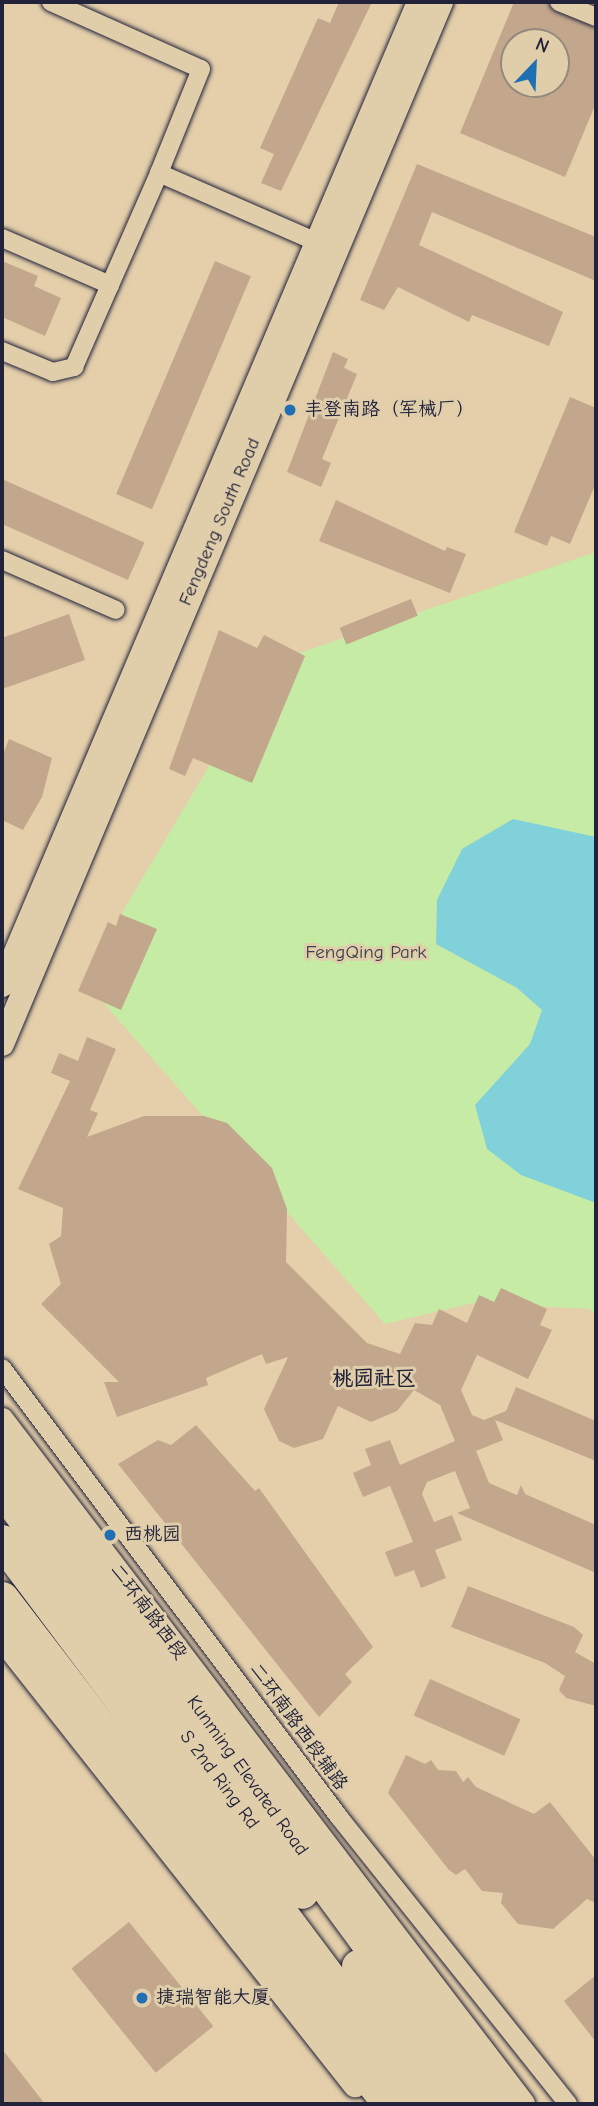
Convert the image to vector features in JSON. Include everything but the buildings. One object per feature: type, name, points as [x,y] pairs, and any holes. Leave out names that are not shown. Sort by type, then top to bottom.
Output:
[{"type":"highway","name":"Kunming Elevated Road","points":[[2,1445],[369,1945],[496,2104]]},
{"type":"highway","name":"S 2nd Ring Rd","points":[[2,1489],[461,2104]]},
{"type":"highway","name":"S 2nd Ring Rd","points":[[2,1541],[424,2104]]},
{"type":"highway","points":[[2,1598],[389,2104]]},
{"type":"street","points":[[2,351],[52,372],[74,367],[159,173],[201,69],[51,2]]},
{"type":"street","name":"Fengdeng South Road","points":[[4,972],[419,2]]},
{"type":"street","name":"Fengdeng South Road","points":[[2,1044],[440,2]]},
{"type":"street","points":[[559,2],[596,17]]},
{"type":"street","points":[[159,173],[317,242]]},
{"type":"street","points":[[2,238],[110,285]]},
{"type":"street","points":[[2,560],[116,610]]},
{"type":"street","name":"二环南路西段辅路","points":[[2,1368],[339,1817],[568,2104]]},
{"type":"street","name":"二环南路西段","points":[[2,1420],[523,2104]]},
{"type":"street","points":[[2,1638],[370,2104]]},
{"type":"green space","name":"FengQing Park","points":[[596,552],[596,1317],[590,1309],[473,1303],[385,1324],[94,992],[123,911],[270,663]]},
{"type":"water","points":[[513,819],[596,837],[596,1203],[521,1175],[487,1149],[475,1105],[530,1044],[542,1010],[517,988],[436,944],[437,900],[462,849]]},
{"type":"place","name":"丰登南路（军械厂）","points":[[290,410]]},
{"type":"place","name":"西桃园","points":[[110,1535]]},
{"type":"place","name":"捷瑞智能大厦","points":[[142,1998]]},
{"type":"district","name":"桃园社区","points":[[374,1378]]}]
